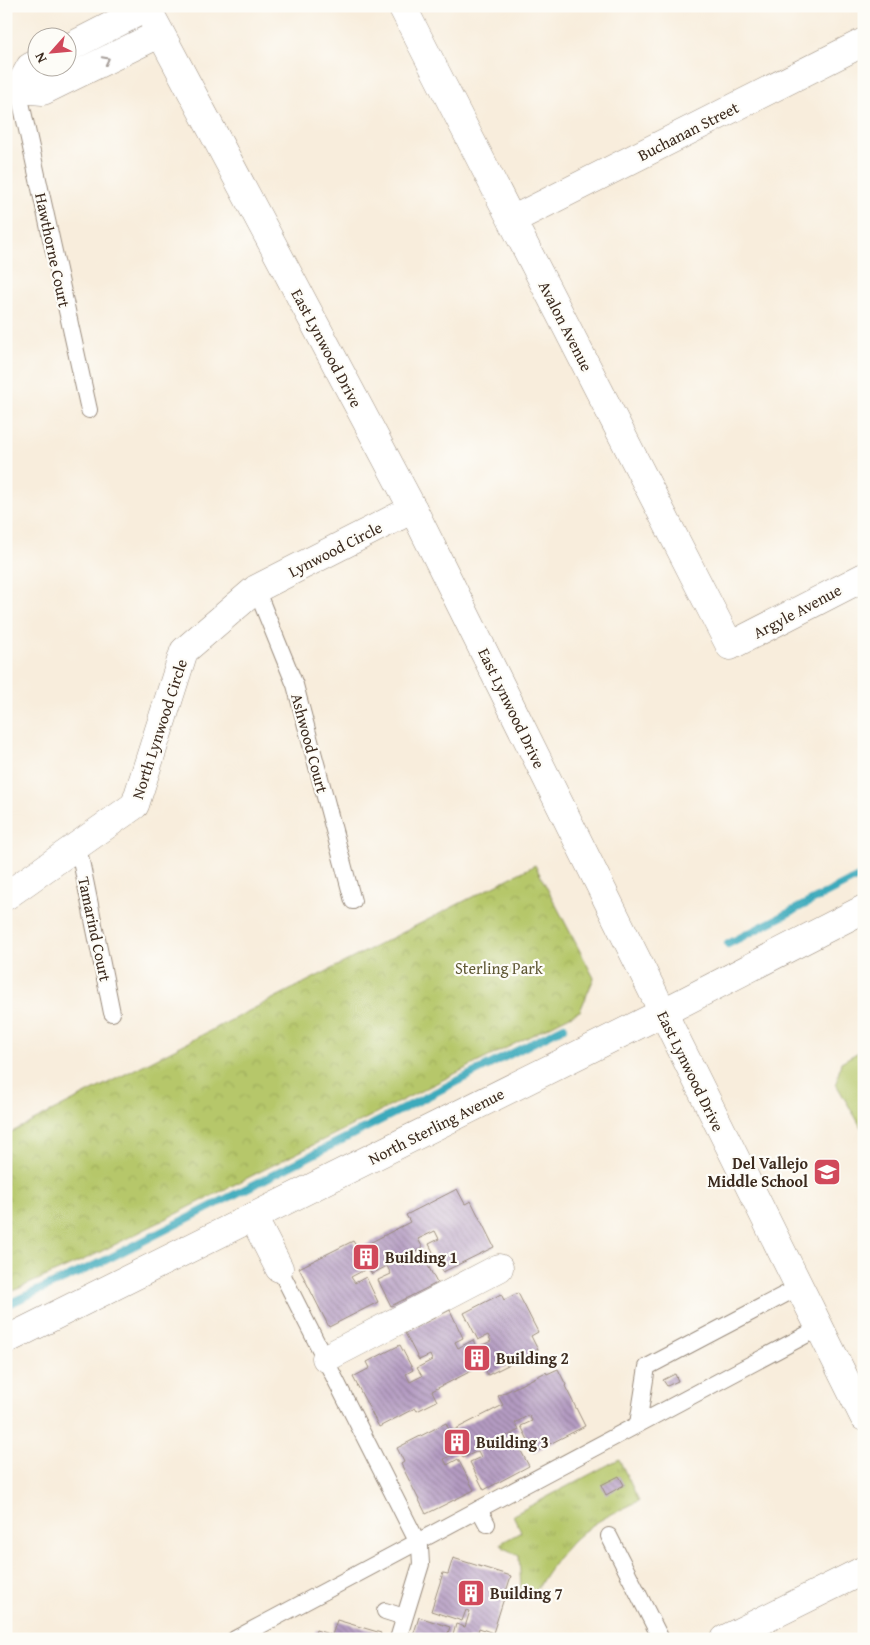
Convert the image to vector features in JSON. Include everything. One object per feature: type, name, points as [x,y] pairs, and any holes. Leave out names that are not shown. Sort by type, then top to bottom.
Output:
[{"type":"street","name":"Avalon Avenue","points":[[402,6],[730,646]]},
{"type":"street","name":"East Lynwood Drive","points":[[146,7],[413,509],[864,1417]]},
{"type":"street","points":[[78,43],[146,7]]},
{"type":"street","points":[[78,67],[159,34]]},
{"type":"street","name":"Buchanan Street","points":[[512,220],[864,42]]},
{"type":"street","points":[[12,92],[28,70]]},
{"type":"street","points":[[12,92],[43,91],[56,78]]},
{"type":"street","name":"Lynwood Circle","points":[[256,589],[413,509]]},
{"type":"street","name":"Argyle Avenue","points":[[730,646],[864,576]]},
{"type":"street","name":"North Lynwood Circle","points":[[7,891],[78,846],[134,805],[184,651],[256,589]]},
{"type":"street","name":"North Sterling Avenue","points":[[6,1340],[662,1013],[864,909]]},
{"type":"street","points":[[253,1217],[280,1268]]},
{"type":"street","points":[[326,1358],[499,1268]]},
{"type":"street","points":[[724,1639],[864,1570]]},
{"type":"lane","name":"Hawthorne Court","points":[[12,92],[89,410]]},
{"type":"lane","name":"Ashwood Court","points":[[256,589],[295,685],[353,901]]},
{"type":"lane","name":"Tamarind Court","points":[[78,846],[112,1013]]},
{"type":"lane","points":[[280,1268],[420,1547],[421,1564],[398,1639]]},
{"type":"lane","points":[[638,1424],[647,1367],[799,1287]]},
{"type":"lane","points":[[235,1639],[819,1328]]},
{"type":"lane","points":[[479,1509],[487,1524]]},
{"type":"lane","points":[[609,1536],[661,1639]]},
{"type":"lane","points":[[385,1611],[404,1618]]},
{"type":"green space","name":"Sterling Park","points":[[535,865],[594,978],[580,1011],[92,1256],[6,1294],[6,1135]]},
{"type":"green space","points":[[864,1049],[864,1132],[836,1084],[841,1062]]},
{"type":"green space","points":[[619,1459],[639,1501],[598,1521],[576,1538],[553,1565],[534,1594],[521,1588],[519,1556],[504,1548],[501,1543],[521,1532],[513,1515]]},
{"type":"building","name":"Building 1","points":[[457,1189],[465,1204],[471,1201],[494,1247],[443,1272],[429,1244],[439,1239],[435,1231],[418,1239],[423,1248],[410,1255],[414,1263],[424,1258],[437,1283],[391,1306],[378,1280],[391,1274],[387,1266],[372,1274],[368,1268],[351,1277],[355,1283],[366,1277],[378,1302],[329,1327],[299,1268],[353,1241],[358,1249],[410,1222],[406,1215]]},
{"type":"building","name":"Building 2","points":[[518,1293],[538,1332],[531,1336],[538,1350],[488,1375],[483,1365],[432,1391],[437,1401],[417,1411],[415,1408],[379,1427],[353,1377],[370,1368],[367,1362],[400,1345],[413,1370],[406,1374],[410,1382],[422,1376],[417,1368],[432,1360],[430,1355],[419,1360],[405,1333],[450,1310],[463,1338],[455,1342],[458,1348],[473,1340],[477,1348],[491,1341],[488,1335],[478,1340],[464,1313],[501,1294],[504,1300]]},
{"type":"building","name":"Building 3","points":[[558,1369],[585,1426],[534,1452],[521,1426],[532,1421],[529,1415],[515,1423],[519,1430],[503,1438],[506,1444],[515,1440],[529,1466],[484,1490],[470,1462],[481,1457],[478,1451],[463,1458],[460,1451],[444,1459],[447,1465],[458,1459],[474,1490],[426,1514],[401,1464],[404,1462],[397,1448],[446,1423],[450,1432],[503,1405],[498,1396],[546,1372],[547,1374]]},
{"type":"building","points":[[675,1374],[678,1381],[667,1386],[663,1380]]},
{"type":"building","points":[[619,1476],[624,1485],[606,1495],[601,1485]]},
{"type":"building","name":"Building 7","points":[[453,1558],[511,1576],[493,1633],[479,1628],[476,1639],[452,1639],[456,1624],[465,1627],[470,1611],[466,1610],[462,1621],[431,1611],[443,1573],[448,1574]]},
{"type":"building","name":"Building 7","points":[[419,1617],[450,1627],[446,1639],[412,1639]]},
{"type":"building","points":[[337,1620],[381,1633],[379,1639],[313,1639],[316,1630],[332,1635]]},
{"type":"waterway","points":[[728,944],[864,874]]},
{"type":"waterway","points":[[6,1305],[102,1262],[564,1027]]},
{"type":"place","name":"Del Vallejo Middle School","points":[[827,1172]]},
{"type":"place","name":"Building 1","points":[[366,1257]]},
{"type":"place","name":"Building 2","points":[[477,1358]]},
{"type":"place","name":"Building 3","points":[[457,1442]]},
{"type":"place","name":"Building 7","points":[[471,1593]]}]
